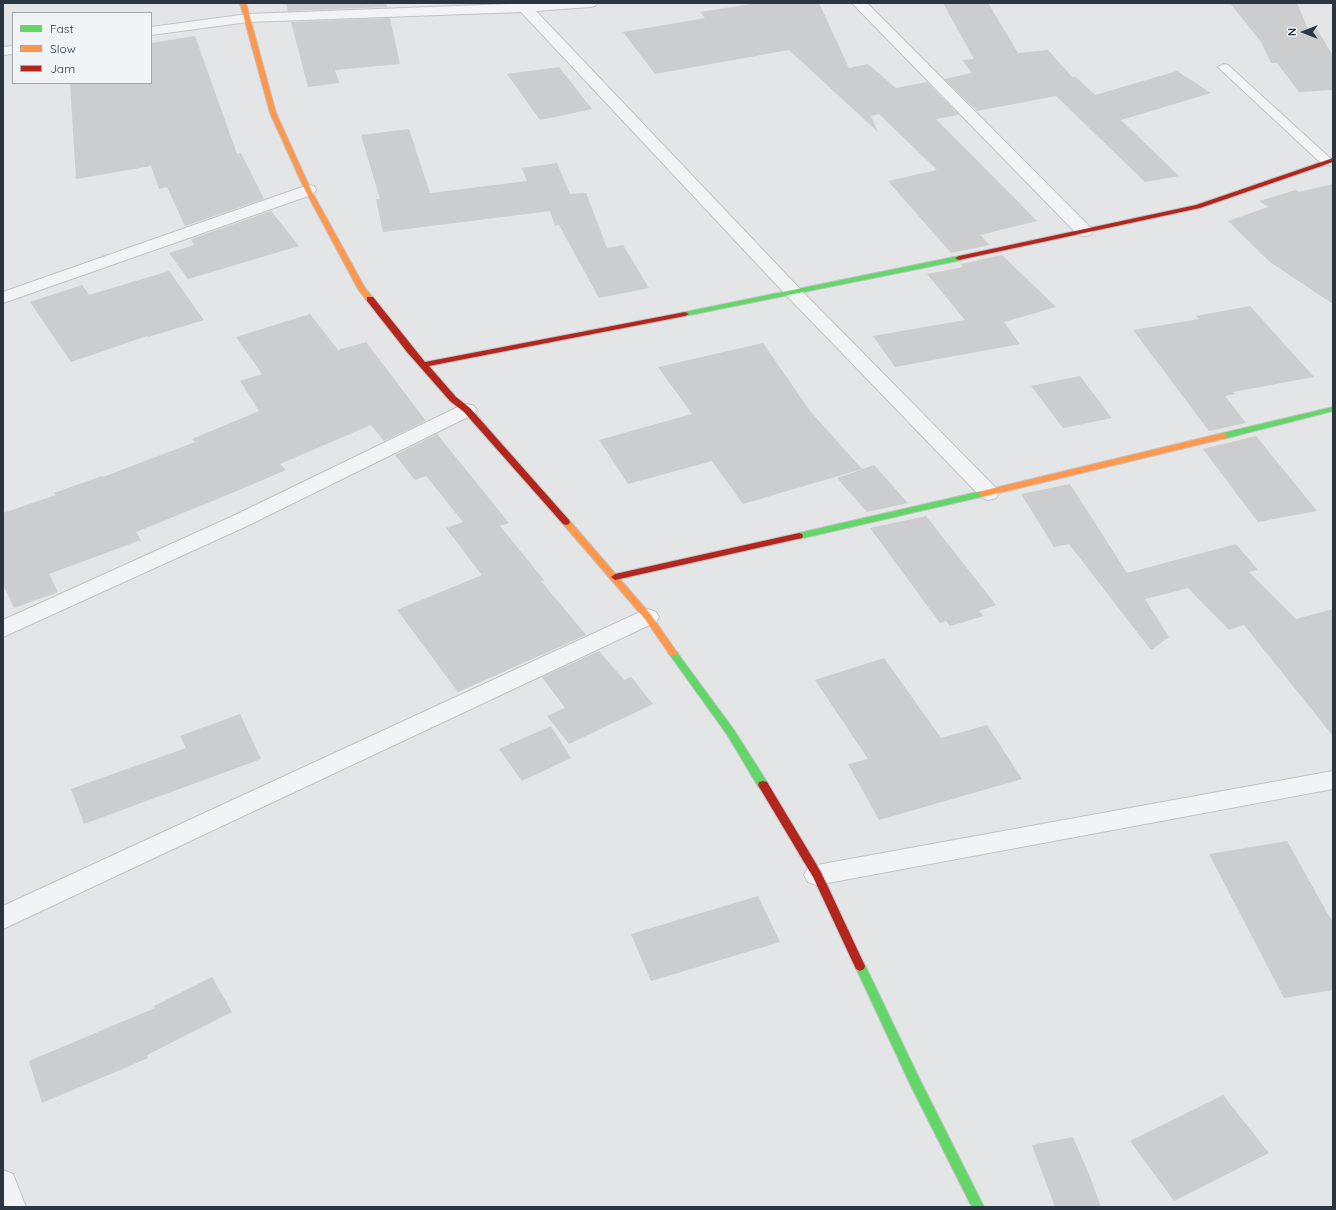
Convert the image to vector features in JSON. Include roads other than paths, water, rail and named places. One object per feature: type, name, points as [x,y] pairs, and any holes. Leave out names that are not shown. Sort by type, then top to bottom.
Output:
[{"type":"street","points":[[243,3],[273,112],[308,190],[362,289],[424,366],[453,399],[466,410],[648,617],[731,733],[817,875],[915,1082],[978,1207]]},
{"type":"street","points":[[152,31],[248,18],[525,8],[590,3]]},
{"type":"street","points":[[859,3],[1084,231]]},
{"type":"street","points":[[525,8],[794,293],[989,493]]},
{"type":"street","points":[[424,366],[794,293],[1198,207],[1330,161]]},
{"type":"street","points":[[3,298],[308,190]]},
{"type":"street","points":[[615,578],[989,493],[1333,409]]},
{"type":"street","points":[[3,629],[240,521],[466,410]]},
{"type":"street","points":[[3,918],[648,617]]},
{"type":"street","points":[[817,875],[1333,780]]},
{"type":"street","points":[[3,1184],[12,1207]]},
{"type":"lane","points":[[1224,67],[1330,161]]}]
